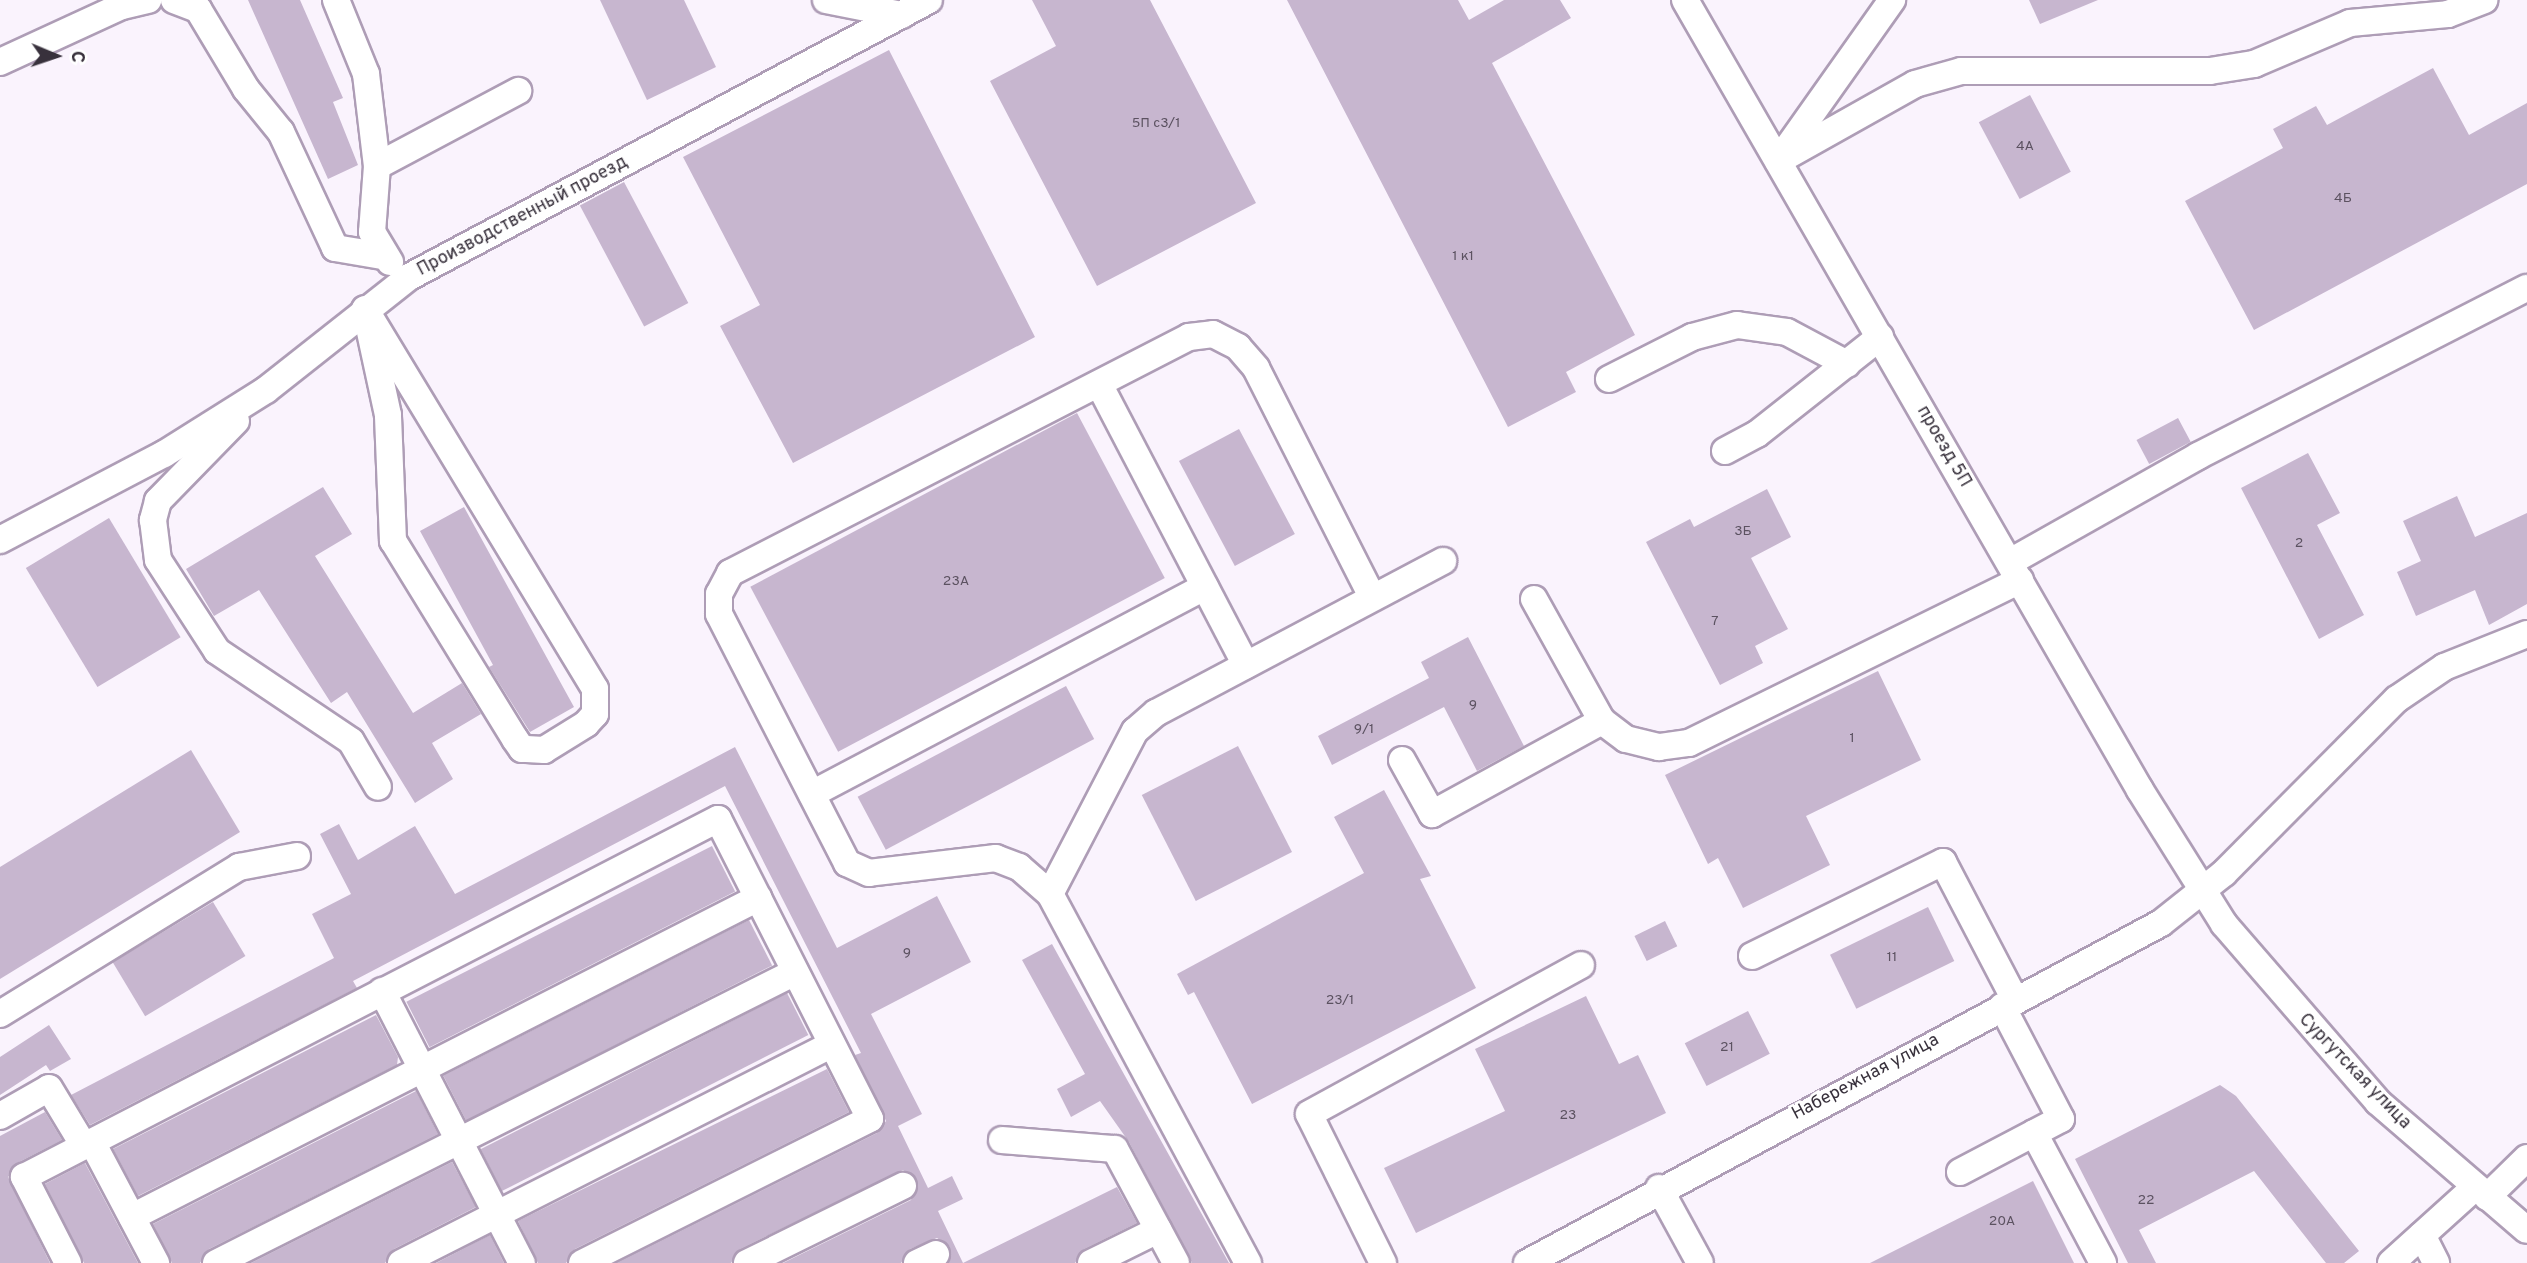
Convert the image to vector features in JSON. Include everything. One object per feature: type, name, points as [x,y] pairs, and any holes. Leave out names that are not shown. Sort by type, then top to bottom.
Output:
[{"type":"street","points":[[0,62],[122,6],[148,0]]},
{"type":"street","points":[[174,0],[198,9],[212,26],[246,89],[281,132],[335,248],[383,256],[410,277]]},
{"type":"street","points":[[336,0],[366,74],[377,166],[370,223],[383,256]]},
{"type":"street","name":"Производственный проезд","points":[[0,540],[139,467],[266,390],[365,309],[410,277],[929,0]]},
{"type":"street","name":"проезд 5П","points":[[1685,0],[2203,892]]},
{"type":"street","points":[[1779,161],[1892,0]]},
{"type":"street","points":[[1779,161],[1915,84],[1961,71],[2210,71],[2254,64],[2350,23],[2448,14],[2484,0]]},
{"type":"street","points":[[836,1],[902,15]]},
{"type":"street","points":[[377,166],[518,91]]},
{"type":"street","points":[[1534,599],[1602,721],[1626,739],[1659,747],[1689,743],[2015,571],[2198,456],[2527,288]]},
{"type":"street","points":[[365,309],[595,690],[595,714],[544,750],[522,748],[514,739],[393,541],[388,415],[365,309]]},
{"type":"street","points":[[1609,379],[1692,337],[1737,326],[1787,332],[1847,364]]},
{"type":"street","points":[[1248,1263],[1050,894],[1019,867],[996,858],[869,873],[847,863],[719,614],[719,594],[730,573],[1189,337],[1213,334],[1238,347],[1256,368],[1372,597]]},
{"type":"street","points":[[1725,450],[1757,434],[1880,337]]},
{"type":"street","points":[[1099,384],[1246,665]]},
{"type":"street","points":[[266,390],[158,501],[153,520],[158,560],[217,651],[351,741],[378,787]]},
{"type":"street","points":[[139,467],[158,501]]},
{"type":"street","points":[[1050,894],[1135,731],[1156,713],[1443,561]]},
{"type":"street","points":[[812,794],[1205,587]]},
{"type":"street","name":"Набережная улица","points":[[1527,1263],[1659,1188],[2008,1003],[2135,939],[2203,892],[2397,699],[2444,667],[2527,634]]},
{"type":"street","points":[[1402,760],[1432,814],[1602,721]]},
{"type":"street","points":[[68,1263],[24,1177],[718,819],[870,1119],[582,1263]]},
{"type":"street","points":[[0,1014],[239,867],[297,856]]},
{"type":"street","points":[[1752,956],[1943,862],[2061,1119],[1960,1172]]},
{"type":"street","name":"Сургутская улица","points":[[2203,892],[2248,956],[2332,1054],[2481,1192],[2527,1230]]},
{"type":"street","points":[[132,1217],[421,1067],[758,898]]},
{"type":"street","points":[[1383,1263],[1309,1114],[1581,965]]},
{"type":"street","points":[[216,1263],[795,972]]},
{"type":"street","points":[[382,991],[522,1263]]},
{"type":"street","points":[[401,1263],[832,1044]]},
{"type":"street","points":[[0,1116],[48,1088],[88,1144],[156,1263]]},
{"type":"street","points":[[2034,1133],[2104,1263]]},
{"type":"street","points":[[1002,1140],[1115,1149],[1176,1263]]},
{"type":"street","points":[[2391,1263],[2422,1235],[2527,1158]]},
{"type":"street","points":[[747,1263],[903,1186]]},
{"type":"street","points":[[1659,1188],[1700,1263]]},
{"type":"street","points":[[1091,1263],[1158,1230]]},
{"type":"street","points":[[2422,1235],[2435,1263]]},
{"type":"building","points":[[248,0],[300,0],[343,98],[333,102],[358,165],[328,179]]},
{"type":"building","points":[[600,0],[684,0],[716,67],[647,100]]},
{"type":"building","points":[[1032,0],[1150,0],[1256,203],[1097,286],[990,81],[1056,46]]},
{"type":"building","points":[[1287,0],[1458,0],[1469,20],[1504,0],[1560,0],[1571,18],[1492,63],[1635,335],[1566,372],[1576,392],[1508,427]]},
{"type":"building","points":[[2029,0],[2098,0],[2040,24]]},
{"type":"building","points":[[889,50],[1035,337],[793,463],[720,326],[760,305],[683,157]]},
{"type":"building","points":[[2433,68],[2469,135],[2527,103],[2527,184],[2254,330],[2185,201],[2283,148],[2273,129],[2316,106],[2327,125]]},
{"type":"building","points":[[2030,95],[2071,172],[2020,199],[1979,122]]},
{"type":"building","points":[[624,182],[688,303],[644,326],[580,205]]},
{"type":"building","points":[[1077,413],[1165,578],[838,752],[750,587]]},
{"type":"building","points":[[2178,418],[2191,442],[2149,464],[2137,440]]},
{"type":"building","points":[[1239,429],[1295,534],[1235,566],[1179,461]]},
{"type":"building","points":[[2308,453],[2340,513],[2317,525],[2364,615],[2319,639],[2241,488]]},
{"type":"building","points":[[323,487],[352,534],[315,556],[413,713],[462,683],[481,714],[432,743],[453,779],[415,803],[347,692],[331,703],[259,590],[214,616],[186,569]]},
{"type":"building","points":[[1767,489],[1791,537],[1751,558],[1788,629],[1755,646],[1763,663],[1720,685],[1646,542],[1690,519],[1694,527]]},
{"type":"building","points":[[2457,496],[2475,537],[2527,513],[2527,604],[2489,625],[2475,590],[2416,616],[2397,572],[2421,561],[2403,521]]},
{"type":"building","points":[[464,507],[574,707],[530,732],[489,667],[493,665],[420,531]]},
{"type":"building","points":[[109,518],[181,637],[97,687],[26,568]]},
{"type":"building","points":[[1468,637],[1524,746],[1477,771],[1444,707],[1332,765],[1318,736],[1429,678],[1421,662]]},
{"type":"building","points":[[1878,671],[1921,760],[1806,816],[1830,865],[1743,908],[1718,858],[1708,864],[1665,775]]},
{"type":"building","points":[[1066,686],[1094,739],[886,850],[858,797]]},
{"type":"building","points":[[1238,746],[1292,852],[1196,901],[1142,795]]},
{"type":"building","points":[[735,747],[837,948],[937,896],[971,962],[871,1014],[922,1114],[898,1126],[928,1188],[952,1176],[963,1199],[938,1211],[963,1263],[949,1263],[950,1247],[937,1238],[910,1249],[901,1263],[783,1263],[911,1200],[917,1180],[903,1170],[740,1249],[731,1263],[617,1263],[877,1133],[886,1121],[855,1055],[861,1053],[725,786],[353,981],[357,988],[90,1125],[71,1095],[334,958],[312,914],[351,894],[320,834],[339,824],[358,860],[415,826],[455,894]]},
{"type":"building","points":[[191,750],[240,832],[0,979],[0,867]]},
{"type":"building","points":[[1384,790],[1431,876],[1420,879],[1476,988],[1252,1104],[1194,992],[1188,995],[1177,974],[1364,873],[1334,817]]},
{"type":"building","points":[[712,846],[735,891],[430,1047],[406,1002]]},
{"type":"building","points":[[213,902],[245,956],[145,1016],[113,962]]},
{"type":"building","points":[[1928,907],[1954,961],[1856,1009],[1830,955]]},
{"type":"building","points":[[749,920],[772,965],[467,1121],[443,1076]]},
{"type":"building","points":[[1665,921],[1677,946],[1647,961],[1634,936]]},
{"type":"building","points":[[1052,944],[1229,1263],[1192,1263],[1129,1142],[1100,1101],[1071,1117],[1057,1089],[1085,1074],[1022,960]]},
{"type":"building","points":[[787,993],[808,1035],[502,1191],[480,1149]]},
{"type":"building","points":[[1586,996],[1619,1064],[1638,1055],[1666,1113],[1416,1233],[1384,1168],[1505,1111],[1475,1049]]},
{"type":"building","points":[[1748,1011],[1770,1054],[1707,1086],[1685,1043]]},
{"type":"building","points":[[376,1015],[398,1057],[397,1065],[138,1196],[113,1149]]},
{"type":"building","points":[[49,1025],[71,1059],[50,1071],[46,1065],[0,1095],[0,1057]]},
{"type":"building","points":[[827,1069],[849,1112],[575,1249],[566,1263],[538,1263],[518,1221]]},
{"type":"building","points":[[2220,1085],[2236,1096],[2359,1251],[2344,1263],[2326,1263],[2254,1171],[2139,1230],[2156,1263],[2128,1263],[2075,1159]]},
{"type":"building","points":[[416,1091],[438,1134],[209,1249],[200,1263],[172,1263],[153,1224]]},
{"type":"building","points":[[45,1112],[62,1140],[17,1163],[8,1177],[50,1263],[0,1263],[0,1136]]},
{"type":"building","points":[[452,1162],[476,1207],[394,1249],[385,1263],[251,1263]]},
{"type":"building","points":[[85,1163],[138,1263],[84,1263],[45,1184]]},
{"type":"building","points":[[2033,1181],[2074,1263],[1870,1263]]},
{"type":"building","points":[[1117,1187],[1137,1223],[1084,1249],[1075,1263],[963,1263]]},
{"type":"building","points":[[490,1235],[504,1263],[436,1263]]}]
